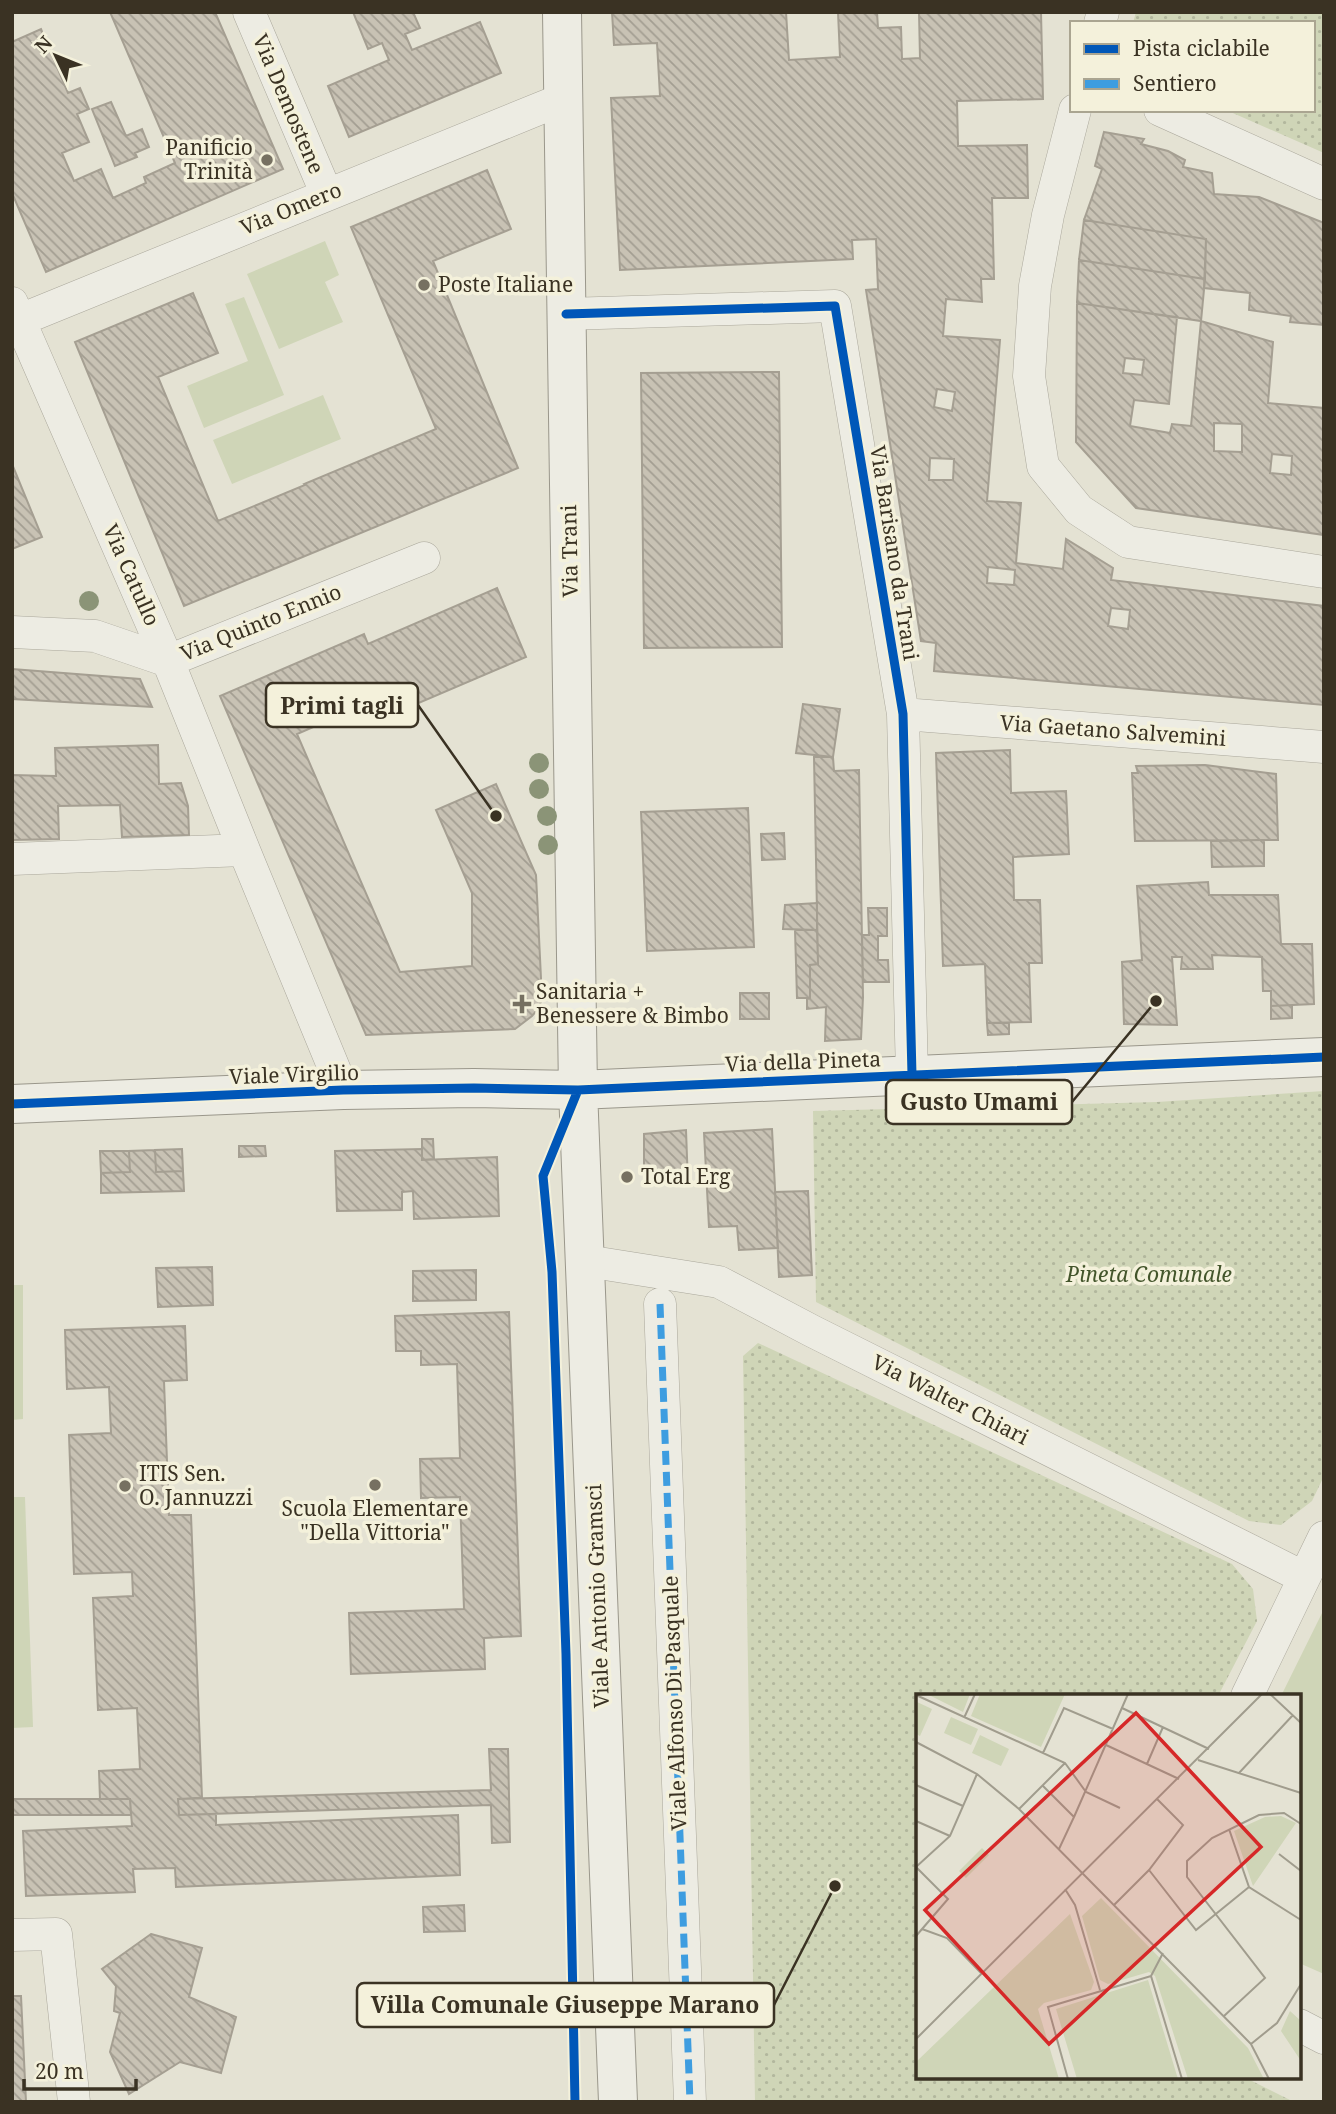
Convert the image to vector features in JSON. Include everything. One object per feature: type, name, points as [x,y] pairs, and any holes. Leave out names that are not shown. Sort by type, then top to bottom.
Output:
[{"type":"main road","name":"Via Trani","points":[[562,12],[578,1090]]},
{"type":"main road","name":"Via della Pineta","points":[[578,1090],[1324,1056]]},
{"type":"main road","name":"Viale Virgilio","points":[[12,1104],[343,1090],[578,1090]]},
{"type":"main road","name":"Viale Antonio Gramsci","points":[[578,1090],[618,2102]]},
{"type":"street","name":"Via Demostene","points":[[249,12],[327,195]]},
{"type":"street","name":"Via Omero","points":[[16,311],[327,195],[563,99]]},
{"type":"street","points":[[1074,112],[1048,215],[1035,286],[1029,376],[1043,466],[1079,510],[1128,542],[1324,572]]},
{"type":"street","points":[[1164,112],[1324,184]]},
{"type":"street","name":"Via Barisano da Trani","points":[[566,314],[835,306],[903,714],[912,1076]]},
{"type":"street","name":"Via Catullo","points":[[16,311],[168,660],[343,1090]]},
{"type":"street","name":"Via Quinto Ennio","points":[[12,632],[95,636],[168,660],[424,558]]},
{"type":"street","name":"Via Gaetano Salvemini","points":[[903,714],[1324,747]]},
{"type":"street","points":[[12,859],[244,850]]},
{"type":"street","name":"Via Walter Chiari","points":[[586,1261],[719,1282],[812,1332],[1303,1577]]},
{"type":"street","name":"Viale Alfonso Di Pasquale","points":[[660,1304],[690,2102]]},
{"type":"street","points":[[1248,1694],[1324,1536]]},
{"type":"street","points":[[12,1935],[55,1934],[74,2102]]},
{"type":"street","points":[[1301,2026],[1324,2038]]},
{"type":"green space","points":[[1136,12],[1324,12],[1324,153],[1231,112],[1315,112],[1315,21],[1134,21]]},
{"type":"green space","points":[[325,241],[339,275],[325,282],[343,322],[279,349],[247,274]]},
{"type":"green space","points":[[244,297],[284,395],[204,428],[187,386],[248,361],[225,304]]},
{"type":"green space","points":[[323,395],[341,439],[232,484],[213,440]]},
{"type":"green space","name":"Pineta Comunale","points":[[1324,1091],[1324,1476],[1312,1501],[1281,1525],[1249,1521],[816,1302],[813,1111],[1157,1102]]},
{"type":"green space","points":[[12,1285],[23,1285],[23,1419],[12,1420]]},
{"type":"green space","points":[[758,1343],[1232,1564],[1253,1589],[1257,1621],[1219,1694],[916,1694],[916,2079],[1248,2079],[1294,2102],[755,2102],[743,1356]]},
{"type":"green space","points":[[12,1497],[25,1497],[33,1727],[12,1728]]},
{"type":"green space","points":[[1324,1609],[1324,1974],[1301,1964],[1301,1694],[1282,1694]]},
{"type":"building","points":[[110,12],[215,12],[283,169],[46,272],[12,193],[12,42],[41,29],[68,93],[80,88],[89,109],[77,114],[89,142],[62,153],[74,181],[101,169],[113,198],[146,183],[144,177],[175,163]]},
{"type":"building","points":[[353,12],[413,12],[420,28],[405,34],[412,50],[480,22],[501,73],[349,137],[328,86],[389,60],[382,43],[368,49]]},
{"type":"building","points":[[612,12],[786,12],[789,60],[840,57],[838,12],[877,12],[878,28],[901,27],[902,59],[920,58],[919,12],[1041,12],[1043,99],[957,101],[958,146],[1027,145],[1028,198],[992,198],[994,279],[981,279],[982,302],[946,299],[943,336],[1000,340],[987,501],[1021,503],[1016,563],[1063,569],[1066,539],[1113,568],[1111,580],[1324,606],[1324,705],[934,671],[936,643],[921,641],[866,290],[878,289],[876,239],[852,240],[853,259],[620,270],[611,98],[660,96],[657,43],[614,45]],"holes":[[[937,389],[955,392],[952,411],[934,407]],[[930,458],[954,459],[953,480],[929,480]],[[988,567],[1015,570],[1014,585],[987,583]],[[1111,608],[1130,610],[1128,629],[1108,626]]]},
{"type":"building","points":[[111,102],[126,136],[142,129],[149,147],[135,153],[137,157],[115,166],[92,109]]},
{"type":"building","points":[[1104,132],[1144,139],[1141,144],[1168,151],[1185,160],[1183,167],[1212,173],[1214,194],[1259,197],[1324,223],[1324,325],[1290,322],[1291,316],[1249,310],[1250,293],[1204,288],[1206,239],[1084,220],[1102,169],[1095,166]]},
{"type":"building","points":[[487,170],[511,229],[433,261],[518,468],[184,606],[75,342],[193,293],[218,353],[158,377],[218,521],[305,485],[436,429],[351,227]]},
{"type":"building","points":[[1084,220],[1206,239],[1205,279],[1079,260]]},
{"type":"building","points":[[1079,260],[1205,279],[1201,321],[1077,303]]},
{"type":"building","points":[[1077,303],[1177,317],[1169,404],[1134,400],[1130,426],[1170,433],[1172,424],[1191,426],[1201,321],[1273,342],[1268,403],[1324,408],[1324,535],[1136,508],[1076,442]],"holes":[[[1125,358],[1144,360],[1142,375],[1123,373]],[[1214,423],[1242,424],[1242,452],[1214,451]],[[1272,454],[1292,456],[1291,475],[1270,473]]]},
{"type":"building","points":[[779,372],[782,647],[644,648],[641,373]]},
{"type":"building","points":[[12,464],[42,537],[12,549]]},
{"type":"building","points":[[497,588],[526,657],[400,711],[392,693],[297,734],[400,972],[472,966],[472,893],[436,810],[496,784],[536,875],[542,999],[532,1016],[515,1029],[366,1035],[220,696],[364,634],[368,644]]},
{"type":"building","points":[[12,669],[140,679],[152,707],[12,699]]},
{"type":"building","points":[[803,704],[840,709],[833,757],[796,753]]},
{"type":"building","points":[[158,745],[159,784],[181,783],[188,806],[189,835],[122,837],[120,805],[58,806],[59,839],[12,840],[12,775],[56,776],[55,748]]},
{"type":"building","points":[[1010,750],[1011,793],[1066,791],[1069,854],[1013,857],[1014,900],[1040,900],[1042,963],[1029,963],[1031,1022],[987,1023],[985,964],[943,966],[936,753]]},
{"type":"building","points":[[814,757],[833,757],[834,771],[859,770],[863,997],[861,1039],[825,1041],[826,1007],[807,1009],[807,999],[810,998],[810,965],[818,964]]},
{"type":"building","points":[[1205,765],[1276,774],[1278,840],[1135,841],[1132,773],[1138,773],[1136,766]]},
{"type":"building","points":[[748,808],[754,947],[647,951],[641,812]]},
{"type":"building","points":[[784,833],[785,859],[762,860],[761,834]]},
{"type":"building","points":[[1264,840],[1264,866],[1212,867],[1211,841]]},
{"type":"building","points":[[1208,882],[1209,895],[1278,895],[1281,944],[1312,944],[1314,1004],[1271,1006],[1271,991],[1263,991],[1262,957],[1212,955],[1213,969],[1181,969],[1182,957],[1172,957],[1177,1025],[1124,1024],[1122,962],[1142,960],[1137,886]]},
{"type":"building","points":[[817,903],[817,930],[783,929],[785,905]]},
{"type":"building","points":[[868,908],[887,908],[887,936],[878,936],[878,960],[888,960],[889,982],[863,982],[862,935],[869,935]]},
{"type":"building","points":[[795,930],[817,930],[818,964],[810,965],[810,998],[797,998]]},
{"type":"building","points":[[740,993],[769,993],[769,1019],[740,1019]]},
{"type":"building","points":[[1292,1005],[1292,1018],[1271,1019],[1271,1006]]},
{"type":"building","points":[[987,1023],[1009,1023],[1009,1034],[988,1035]]},
{"type":"building","points":[[772,1129],[778,1248],[739,1250],[737,1226],[709,1227],[704,1133]]},
{"type":"building","points":[[686,1130],[688,1184],[644,1184],[644,1134]]},
{"type":"building","points":[[422,1139],[433,1139],[434,1159],[422,1160]]},
{"type":"building","points":[[239,1146],[265,1146],[266,1156],[239,1157]]},
{"type":"building","points":[[182,1149],[183,1171],[156,1172],[155,1150]]},
{"type":"building","points":[[422,1149],[422,1160],[497,1157],[499,1216],[414,1219],[413,1191],[402,1192],[402,1210],[337,1211],[335,1151]]},
{"type":"building","points":[[155,1150],[156,1172],[183,1171],[184,1191],[101,1193],[101,1173],[130,1172],[129,1151]]},
{"type":"building","points":[[100,1151],[129,1151],[130,1172],[101,1173]]},
{"type":"building","points":[[808,1191],[812,1275],[779,1277],[775,1192]]},
{"type":"building","points":[[212,1267],[213,1305],[158,1307],[156,1268]]},
{"type":"building","points":[[476,1270],[476,1300],[413,1301],[413,1271]]},
{"type":"building","points":[[509,1312],[521,1636],[484,1638],[485,1669],[351,1674],[349,1613],[464,1609],[460,1497],[421,1498],[420,1459],[460,1458],[457,1364],[421,1365],[421,1351],[396,1351],[395,1316]]},
{"type":"building","points":[[185,1326],[187,1380],[164,1381],[169,1515],[191,1515],[202,1798],[178,1799],[179,1815],[216,1814],[216,1825],[458,1815],[460,1875],[176,1887],[175,1868],[133,1869],[135,1892],[26,1896],[23,1831],[132,1826],[130,1799],[100,1799],[99,1771],[140,1769],[137,1708],[98,1710],[93,1598],[133,1596],[132,1572],[74,1574],[69,1435],[111,1433],[109,1387],[67,1389],[65,1330]]},
{"type":"building","points":[[489,1749],[508,1749],[510,1842],[492,1843],[491,1805],[179,1815],[178,1799],[491,1790]]},
{"type":"building","points":[[12,1799],[130,1799],[131,1815],[12,1815]]},
{"type":"building","points":[[464,1905],[465,1931],[424,1932],[423,1907]]},
{"type":"building","points":[[151,1934],[202,1948],[189,1997],[236,2017],[221,2073],[180,2062],[129,2094],[110,2052],[120,2013],[114,2011],[116,1986],[102,1969]]},
{"type":"building","points":[[12,1996],[21,1996],[26,2102],[12,2102]]},
{"type":"marked path","points":[[660,1304],[690,2102]]},
{"type":"cycle path","points":[[566,314],[835,306],[903,714],[912,1075]]},
{"type":"cycle path","points":[[12,1104],[343,1090],[578,1090],[1324,1057]]},
{"type":"cycle path","points":[[575,2102],[566,1654],[552,1272],[543,1176],[578,1090]]},
{"type":"place","name":"Panificio Trinità","points":[[267,160]]},
{"type":"place","name":"Poste Italiane","points":[[424,285]]},
{"type":"place","name":"Primi tagli","points":[[496,816]]},
{"type":"place","name":"Gusto Umami","points":[[1156,1001]]},
{"type":"place","name":"Sanitaria + Benessere & Bimbo","points":[[522,1004]]},
{"type":"place","name":"Total Erg","points":[[627,1177]]},
{"type":"place","name":"Scuola Elementare \"Della Vittoria\"","points":[[375,1485]]},
{"type":"place","name":"ITIS Sen. O. Jannuzzi","points":[[125,1486]]},
{"type":"place","name":"Villa Comunale Giuseppe Marano","points":[[835,1886]]}]
